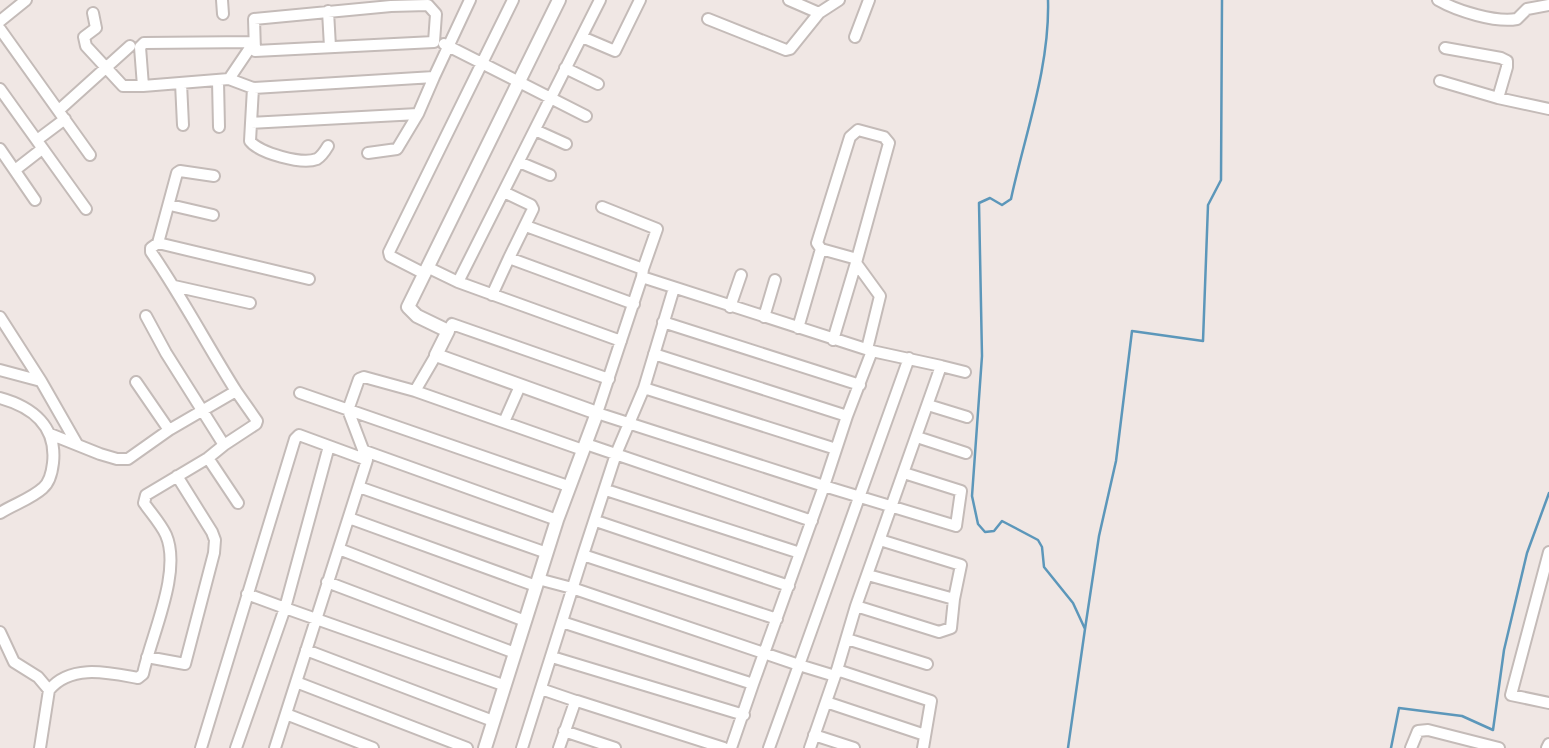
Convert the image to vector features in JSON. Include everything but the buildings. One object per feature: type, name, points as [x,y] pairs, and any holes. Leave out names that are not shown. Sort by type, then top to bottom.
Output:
[{"type":"street","points":[[0,22],[26,0]]},
{"type":"street","points":[[222,0],[223,15]]},
{"type":"street","points":[[368,153],[397,149],[418,114],[470,0]]},
{"type":"street","points":[[513,0],[389,252],[390,256],[621,341]]},
{"type":"street","points":[[559,0],[408,307],[417,316],[450,328],[609,379]]},
{"type":"street","points":[[458,282],[600,0]]},
{"type":"street","points":[[582,37],[615,51],[640,0]]},
{"type":"street","points":[[789,0],[818,13]]},
{"type":"street","points":[[708,19],[786,50],[790,49],[818,13],[839,0]]},
{"type":"street","points":[[855,37],[869,0]]},
{"type":"street","points":[[1438,0],[1467,12],[1500,20],[1517,19],[1527,9],[1549,5]]},
{"type":"street","points":[[434,41],[436,13],[430,3],[360,4],[328,11],[254,19],[257,52],[434,41],[449,45],[586,117]]},
{"type":"street","points":[[328,11],[330,47]]},
{"type":"street","points":[[93,13],[96,28],[86,34],[84,41],[123,86],[223,80],[253,88],[434,77]]},
{"type":"street","points":[[0,29],[90,155]]},
{"type":"street","points":[[219,127],[223,80],[254,42]]},
{"type":"street","points":[[142,86],[140,47],[144,43],[254,42]]},
{"type":"street","points":[[15,170],[40,145],[62,115],[105,67],[130,46]]},
{"type":"street","points":[[1445,48],[1507,61],[1498,98]]},
{"type":"street","points":[[565,68],[598,84]]},
{"type":"street","points":[[1440,80],[1498,98],[1549,109]]},
{"type":"street","points":[[181,83],[183,125]]},
{"type":"street","points":[[253,88],[250,141],[254,146],[267,153],[291,159],[314,160],[321,157],[328,146]]},
{"type":"street","points":[[0,89],[86,209]]},
{"type":"street","points":[[251,123],[418,114]]},
{"type":"street","points":[[535,130],[566,144]]},
{"type":"street","points":[[731,748],[870,350],[880,296],[856,261],[821,249],[817,242],[852,133],[858,130],[884,136],[889,143],[856,261],[833,340]]},
{"type":"street","points":[[0,149],[35,200]]},
{"type":"street","points":[[519,162],[550,175]]},
{"type":"street","points":[[40,748],[49,690],[59,681],[87,671],[138,678],[143,674],[162,606],[171,554],[166,534],[144,503],[145,495],[208,458],[257,421],[151,252],[151,248],[158,243],[178,172],[214,176]]},
{"type":"street","points":[[492,295],[533,207],[504,192]]},
{"type":"street","points":[[170,205],[213,215]]},
{"type":"street","points":[[485,748],[556,520],[609,379],[657,229],[603,207]]},
{"type":"street","points":[[526,226],[674,288],[730,307],[833,340],[965,372]]},
{"type":"street","points":[[158,243],[309,279]]},
{"type":"street","points":[[798,328],[821,249]]},
{"type":"street","points":[[509,258],[634,304]]},
{"type":"street","points":[[730,307],[741,275]]},
{"type":"street","points":[[764,317],[775,279]]},
{"type":"street","points":[[174,286],[250,303]]},
{"type":"street","points":[[523,748],[572,588],[616,454],[644,388],[674,288]]},
{"type":"street","points":[[146,316],[224,445]]},
{"type":"street","points":[[0,317],[4,330],[41,381],[77,444]]},
{"type":"street","points":[[663,322],[860,385]]},
{"type":"street","points":[[415,391],[450,328]]},
{"type":"street","points":[[654,354],[846,416]]},
{"type":"street","points":[[436,355],[597,413],[891,508],[956,526],[961,491],[904,473]]},
{"type":"street","points":[[769,748],[909,358]]},
{"type":"street","points":[[810,748],[856,606],[941,366]]},
{"type":"street","points":[[0,370],[41,381]]},
{"type":"street","points":[[275,748],[359,487],[366,455],[348,410],[359,379],[364,377],[415,391],[504,422],[616,454],[812,521]]},
{"type":"street","points":[[136,382],[169,430]]},
{"type":"street","points":[[504,422],[520,386]]},
{"type":"street","points":[[644,388],[836,449]]},
{"type":"street","points":[[50,434],[117,459],[128,459],[169,430],[236,391]]},
{"type":"street","points":[[300,393],[568,486]]},
{"type":"street","points":[[0,398],[29,410],[41,421],[50,434],[54,448],[48,482],[42,489],[0,513]]},
{"type":"street","points":[[928,405],[967,417]]},
{"type":"street","points":[[201,748],[295,439],[299,436],[366,455],[556,520]]},
{"type":"street","points":[[917,437],[966,453]]},
{"type":"street","points":[[236,748],[285,608],[329,446]]},
{"type":"street","points":[[208,458],[238,503]]},
{"type":"street","points":[[147,657],[185,664],[214,553],[215,540],[212,531],[177,477]]},
{"type":"street","points":[[359,487],[547,552]]},
{"type":"street","points":[[606,490],[800,554]]},
{"type":"street","points":[[349,518],[537,583],[572,588],[799,665],[931,701],[923,748]]},
{"type":"street","points":[[596,521],[789,586]]},
{"type":"street","points":[[856,606],[943,632],[951,628],[961,565],[880,540]]},
{"type":"street","points":[[339,549],[525,621]]},
{"type":"street","points":[[1549,552],[1511,695],[1549,703]]},
{"type":"street","points":[[583,555],[777,618]]},
{"type":"street","points":[[868,575],[954,599]]},
{"type":"street","points":[[327,582],[515,653]]},
{"type":"street","points":[[247,594],[503,685]]},
{"type":"street","points":[[562,622],[754,684]]},
{"type":"street","points":[[0,632],[14,662],[38,677],[49,690]]},
{"type":"street","points":[[847,639],[927,664]]},
{"type":"street","points":[[306,649],[493,721]]},
{"type":"street","points":[[552,657],[744,715]]},
{"type":"street","points":[[296,682],[448,744],[467,748]]},
{"type":"street","points":[[541,689],[723,748]]},
{"type":"street","points":[[559,748],[576,701]]},
{"type":"street","points":[[826,702],[925,735]]},
{"type":"street","points":[[286,714],[373,748]]},
{"type":"street","points":[[1411,748],[1418,731],[1428,730],[1499,748]]},
{"type":"street","points":[[564,732],[615,748]]},
{"type":"street","points":[[814,735],[854,748]]},
{"type":"waterway","points":[[1048,0],[1048,25],[1041,75],[1011,199],[1002,205],[990,198],[979,203],[982,356],[972,496],[978,524],[985,532],[994,531],[1002,521],[1038,540],[1042,547],[1044,567],[1073,603],[1085,629],[1068,748]]},
{"type":"waterway","points":[[1085,629],[1099,536],[1116,461],[1132,331],[1203,341],[1208,205],[1221,180],[1222,0]]},
{"type":"waterway","points":[[1391,748],[1399,708],[1462,716],[1493,730],[1504,650],[1527,553],[1549,493]]}]
